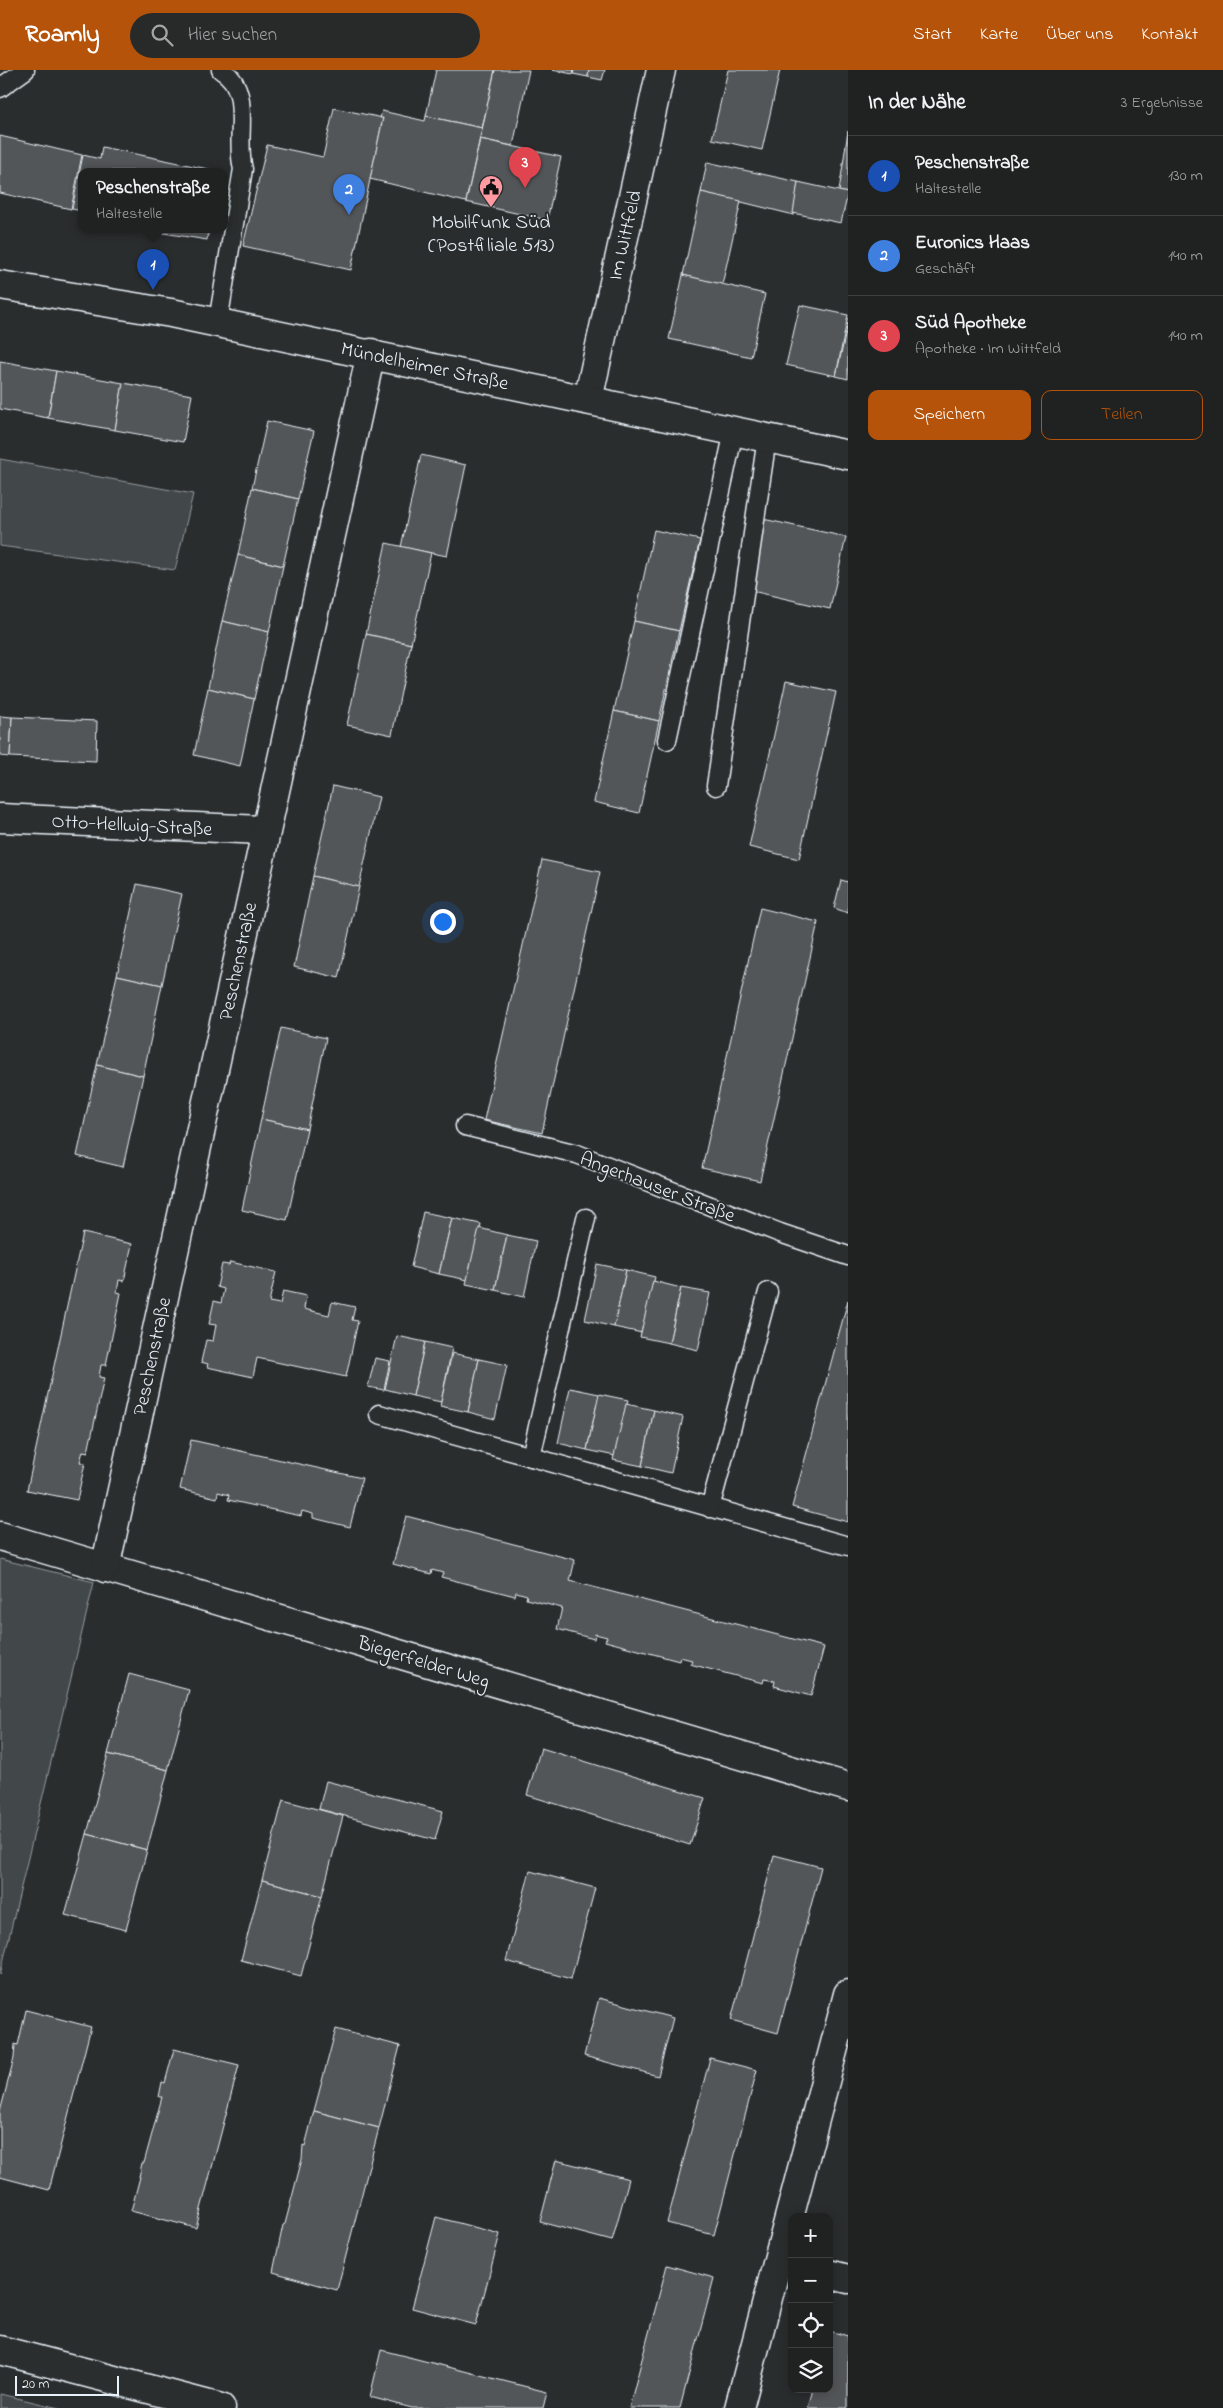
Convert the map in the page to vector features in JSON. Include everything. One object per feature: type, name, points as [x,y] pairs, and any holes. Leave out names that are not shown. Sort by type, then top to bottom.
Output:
[{"type":"street","name":"Im Wittfeld","points":[[588,400],[661,70]]},
{"type":"street","name":"Mündelheimer Straße","points":[[0,285],[51,292],[218,322],[848,455]]},
{"type":"street","name":"Peschenstraße","points":[[104,1568],[232,987],[264,830],[372,353]]},
{"type":"street","name":"Otto-Hellwig-Straße","points":[[0,818],[264,830]]},
{"type":"street","name":"Biegerfelder Weg","points":[[0,1536],[848,1787]]},
{"type":"street","points":[[739,2408],[786,2260],[848,1994]]},
{"type":"street","points":[[833,2275],[848,2279]]},
{"type":"street","points":[[0,2350],[221,2408]]},
{"type":"lane","points":[[0,88],[25,70]]},
{"type":"lane","points":[[218,322],[243,169],[239,146],[240,91],[230,75],[221,70]]},
{"type":"lane","points":[[667,740],[734,431]]},
{"type":"lane","points":[[716,786],[767,438]]},
{"type":"lane","name":"Angerhauser Straße","points":[[465,1126],[577,1154],[780,1233],[848,1256]]},
{"type":"lane","points":[[531,1457],[586,1218]]},
{"type":"lane","points":[[710,1508],[768,1292]]},
{"type":"lane","points":[[379,1414],[848,1546]]},
{"type":"shaded area","points":[[0,459],[193,494],[175,570],[0,546]]},
{"type":"shaded area","points":[[0,1559],[94,1582],[0,1975]]},
{"type":"shaded area","points":[[0,2394],[59,2408],[0,2408]]},
{"type":"building","points":[[436,70],[495,70],[482,128],[426,116]]},
{"type":"building","points":[[495,70],[529,70],[513,146],[480,139]]},
{"type":"building","points":[[552,70],[574,70],[573,74]]},
{"type":"building","points":[[574,70],[589,70],[588,77],[573,74]]},
{"type":"building","points":[[589,70],[605,70],[602,80],[588,77]]},
{"type":"building","points":[[728,70],[780,70],[762,150],[712,139]]},
{"type":"building","points":[[334,108],[383,118],[351,270],[243,246],[267,145],[323,157]]},
{"type":"building","points":[[382,111],[425,121],[426,116],[482,128],[466,202],[370,179],[383,118],[380,118]]},
{"type":"building","points":[[848,131],[848,193],[839,191]]},
{"type":"building","points":[[0,136],[82,155],[71,209],[0,193]]},
{"type":"building","points":[[480,139],[561,157],[547,220],[466,202]]},
{"type":"building","points":[[102,147],[204,168],[80,168],[83,155],[100,159]]},
{"type":"building","points":[[707,162],[798,182],[794,215],[701,192]]},
{"type":"building","points":[[78,180],[78,210],[72,209]]},
{"type":"building","points":[[798,182],[848,193],[841,223],[793,213]]},
{"type":"building","points":[[701,192],[741,201],[722,285],[683,275]]},
{"type":"building","points":[[164,233],[208,233],[207,240]]},
{"type":"building","points":[[683,275],[765,294],[751,357],[669,339]]},
{"type":"building","points":[[800,305],[848,315],[836,376],[786,365]]},
{"type":"building","points":[[848,323],[848,379],[836,376]]},
{"type":"building","points":[[0,361],[56,371],[48,418],[0,409]]},
{"type":"building","points":[[56,371],[123,383],[115,430],[48,418]]},
{"type":"building","points":[[123,383],[192,395],[183,442],[115,430]]},
{"type":"building","points":[[267,421],[314,431],[298,499],[252,488]]},
{"type":"building","points":[[421,455],[466,465],[447,556],[401,547]]},
{"type":"building","points":[[252,488],[298,499],[283,566],[238,555]]},
{"type":"building","points":[[763,519],[846,537],[830,609],[752,591],[759,558],[755,558]]},
{"type":"building","points":[[654,530],[700,540],[679,631],[634,621]]},
{"type":"building","points":[[386,543],[431,553],[411,644],[366,634]]},
{"type":"building","points":[[238,555],[283,566],[269,632],[222,621]]},
{"type":"building","points":[[222,621],[269,632],[254,699],[208,688]]},
{"type":"building","points":[[634,621],[679,631],[659,721],[614,711]]},
{"type":"building","points":[[366,634],[411,644],[392,735],[347,725]]},
{"type":"building","points":[[786,681],[836,692],[799,859],[749,847]]},
{"type":"building","points":[[208,688],[254,699],[240,766],[194,755]]},
{"type":"building","points":[[614,711],[659,721],[639,813],[594,802]]},
{"type":"building","points":[[0,716],[12,717],[10,757],[0,756]]},
{"type":"building","points":[[12,717],[97,721],[96,761],[10,757]]},
{"type":"building","points":[[333,786],[379,797],[359,887],[313,876]]},
{"type":"building","points":[[542,860],[600,872],[542,1133],[484,1120]]},
{"type":"building","points":[[313,876],[359,887],[339,978],[294,967]]},
{"type":"building","points":[[841,880],[848,882],[848,913],[834,908]]},
{"type":"building","points":[[137,884],[182,894],[162,985],[117,975]]},
{"type":"building","points":[[760,908],[818,922],[760,1181],[702,1168]]},
{"type":"building","points":[[117,975],[162,985],[143,1076],[97,1065]]},
{"type":"building","points":[[281,1028],[326,1038],[307,1129],[261,1119]]},
{"type":"building","points":[[97,1065],[143,1076],[123,1167],[77,1156]]},
{"type":"building","points":[[261,1119],[307,1129],[287,1220],[242,1210]]},
{"type":"building","points":[[423,1212],[452,1218],[439,1274],[411,1267]]},
{"type":"building","points":[[452,1218],[481,1224],[468,1280],[439,1274]]},
{"type":"building","points":[[479,1228],[507,1235],[495,1290],[466,1284]]},
{"type":"building","points":[[83,1233],[132,1244],[124,1281],[119,1280],[117,1292],[121,1293],[106,1365],[101,1365],[99,1377],[104,1378],[88,1452],[83,1451],[80,1462],[85,1463],[77,1500],[27,1490]]},
{"type":"building","points":[[507,1235],[536,1241],[524,1297],[495,1290]]},
{"type":"building","points":[[230,1262],[276,1272],[269,1302],[280,1304],[283,1291],[306,1296],[304,1309],[329,1315],[332,1302],[355,1307],[352,1320],[358,1321],[346,1377],[257,1358],[253,1377],[207,1367],[208,1364],[201,1362],[206,1340],[213,1341],[216,1325],[209,1324],[214,1301],[221,1303],[224,1289],[217,1287],[222,1264],[229,1265]]},
{"type":"building","points":[[597,1264],[626,1270],[614,1327],[585,1320]]},
{"type":"building","points":[[626,1270],[655,1277],[642,1333],[614,1327]]},
{"type":"building","points":[[653,1281],[681,1288],[669,1343],[640,1337]]},
{"type":"building","points":[[681,1288],[710,1293],[698,1350],[669,1343]]},
{"type":"building","points":[[848,1300],[848,1522],[792,1507]]},
{"type":"building","points":[[397,1336],[425,1342],[413,1396],[385,1389]]},
{"type":"building","points":[[425,1342],[452,1348],[441,1402],[413,1396]]},
{"type":"building","points":[[452,1353],[479,1359],[468,1412],[440,1406]]},
{"type":"building","points":[[375,1358],[390,1361],[384,1390],[368,1387]]},
{"type":"building","points":[[479,1359],[507,1365],[495,1419],[468,1412]]},
{"type":"building","points":[[570,1388],[599,1394],[587,1450],[558,1443]]},
{"type":"building","points":[[599,1394],[628,1400],[615,1456],[587,1450]]},
{"type":"building","points":[[626,1404],[654,1410],[642,1466],[613,1460]]},
{"type":"building","points":[[654,1410],[683,1417],[671,1473],[642,1466]]},
{"type":"building","points":[[191,1440],[362,1478],[350,1527],[313,1518],[313,1514],[302,1511],[301,1516],[228,1500],[229,1495],[218,1492],[217,1498],[180,1489]]},
{"type":"building","points":[[406,1516],[575,1560],[570,1581],[824,1647],[811,1696],[774,1686],[775,1681],[764,1679],[763,1683],[690,1664],[692,1660],[680,1657],[679,1661],[605,1641],[607,1637],[595,1634],[594,1639],[557,1629],[562,1608],[526,1599],[527,1595],[516,1592],[515,1596],[441,1577],[443,1573],[432,1570],[431,1574],[393,1564]]},
{"type":"building","points":[[129,1674],[189,1690],[168,1770],[108,1754]]},
{"type":"building","points":[[541,1748],[705,1798],[690,1845],[527,1795]]},
{"type":"building","points":[[108,1754],[168,1770],[147,1850],[87,1834]]},
{"type":"building","points":[[326,1781],[443,1811],[435,1840],[319,1809]]},
{"type":"building","points":[[283,1800],[343,1816],[322,1896],[262,1880]]},
{"type":"building","points":[[87,1834],[147,1850],[126,1930],[65,1915]]},
{"type":"building","points":[[774,1855],[821,1867],[778,2033],[731,2020]]},
{"type":"building","points":[[530,1871],[595,1888],[571,1979],[506,1961]]},
{"type":"building","points":[[262,1880],[322,1896],[301,1976],[241,1960]]},
{"type":"building","points":[[599,1998],[673,2018],[658,2076],[584,2056]]},
{"type":"building","points":[[26,2010],[91,2027],[49,2190],[0,2177],[0,2112],[14,2058],[15,2044],[18,2045]]},
{"type":"building","points":[[336,2029],[400,2046],[379,2128],[314,2111]]},
{"type":"building","points":[[174,2049],[239,2065],[196,2228],[131,2211],[142,2163],[144,2163],[162,2097],[159,2097],[162,2082],[165,2083]]},
{"type":"building","points":[[710,2058],[757,2070],[714,2235],[667,2223]]},
{"type":"building","points":[[314,2111],[379,2128],[337,2290],[273,2272],[283,2225],[285,2224],[302,2159],[303,2145],[305,2146]]},
{"type":"building","points":[[556,2160],[629,2179],[612,2241],[540,2222]]},
{"type":"building","points":[[436,2217],[500,2234],[476,2325],[412,2308]]},
{"type":"building","points":[[667,2265],[714,2278],[680,2408],[629,2408]]},
{"type":"building","points":[[833,2332],[848,2336],[848,2408],[808,2408],[812,2393],[833,2393]]},
{"type":"building","points":[[381,2350],[547,2392],[543,2408],[412,2408],[370,2397]]},
{"type":"place","name":"Süd Apotheke","points":[[525,188]]},
{"type":"place","name":"Mobilfunk Süd (Postfiliale 513)","points":[[491,208]]},
{"type":"place","name":"Euronics Haas","points":[[349,215]]},
{"type":"place","name":"Peschenstraße","points":[[153,290]]}]
